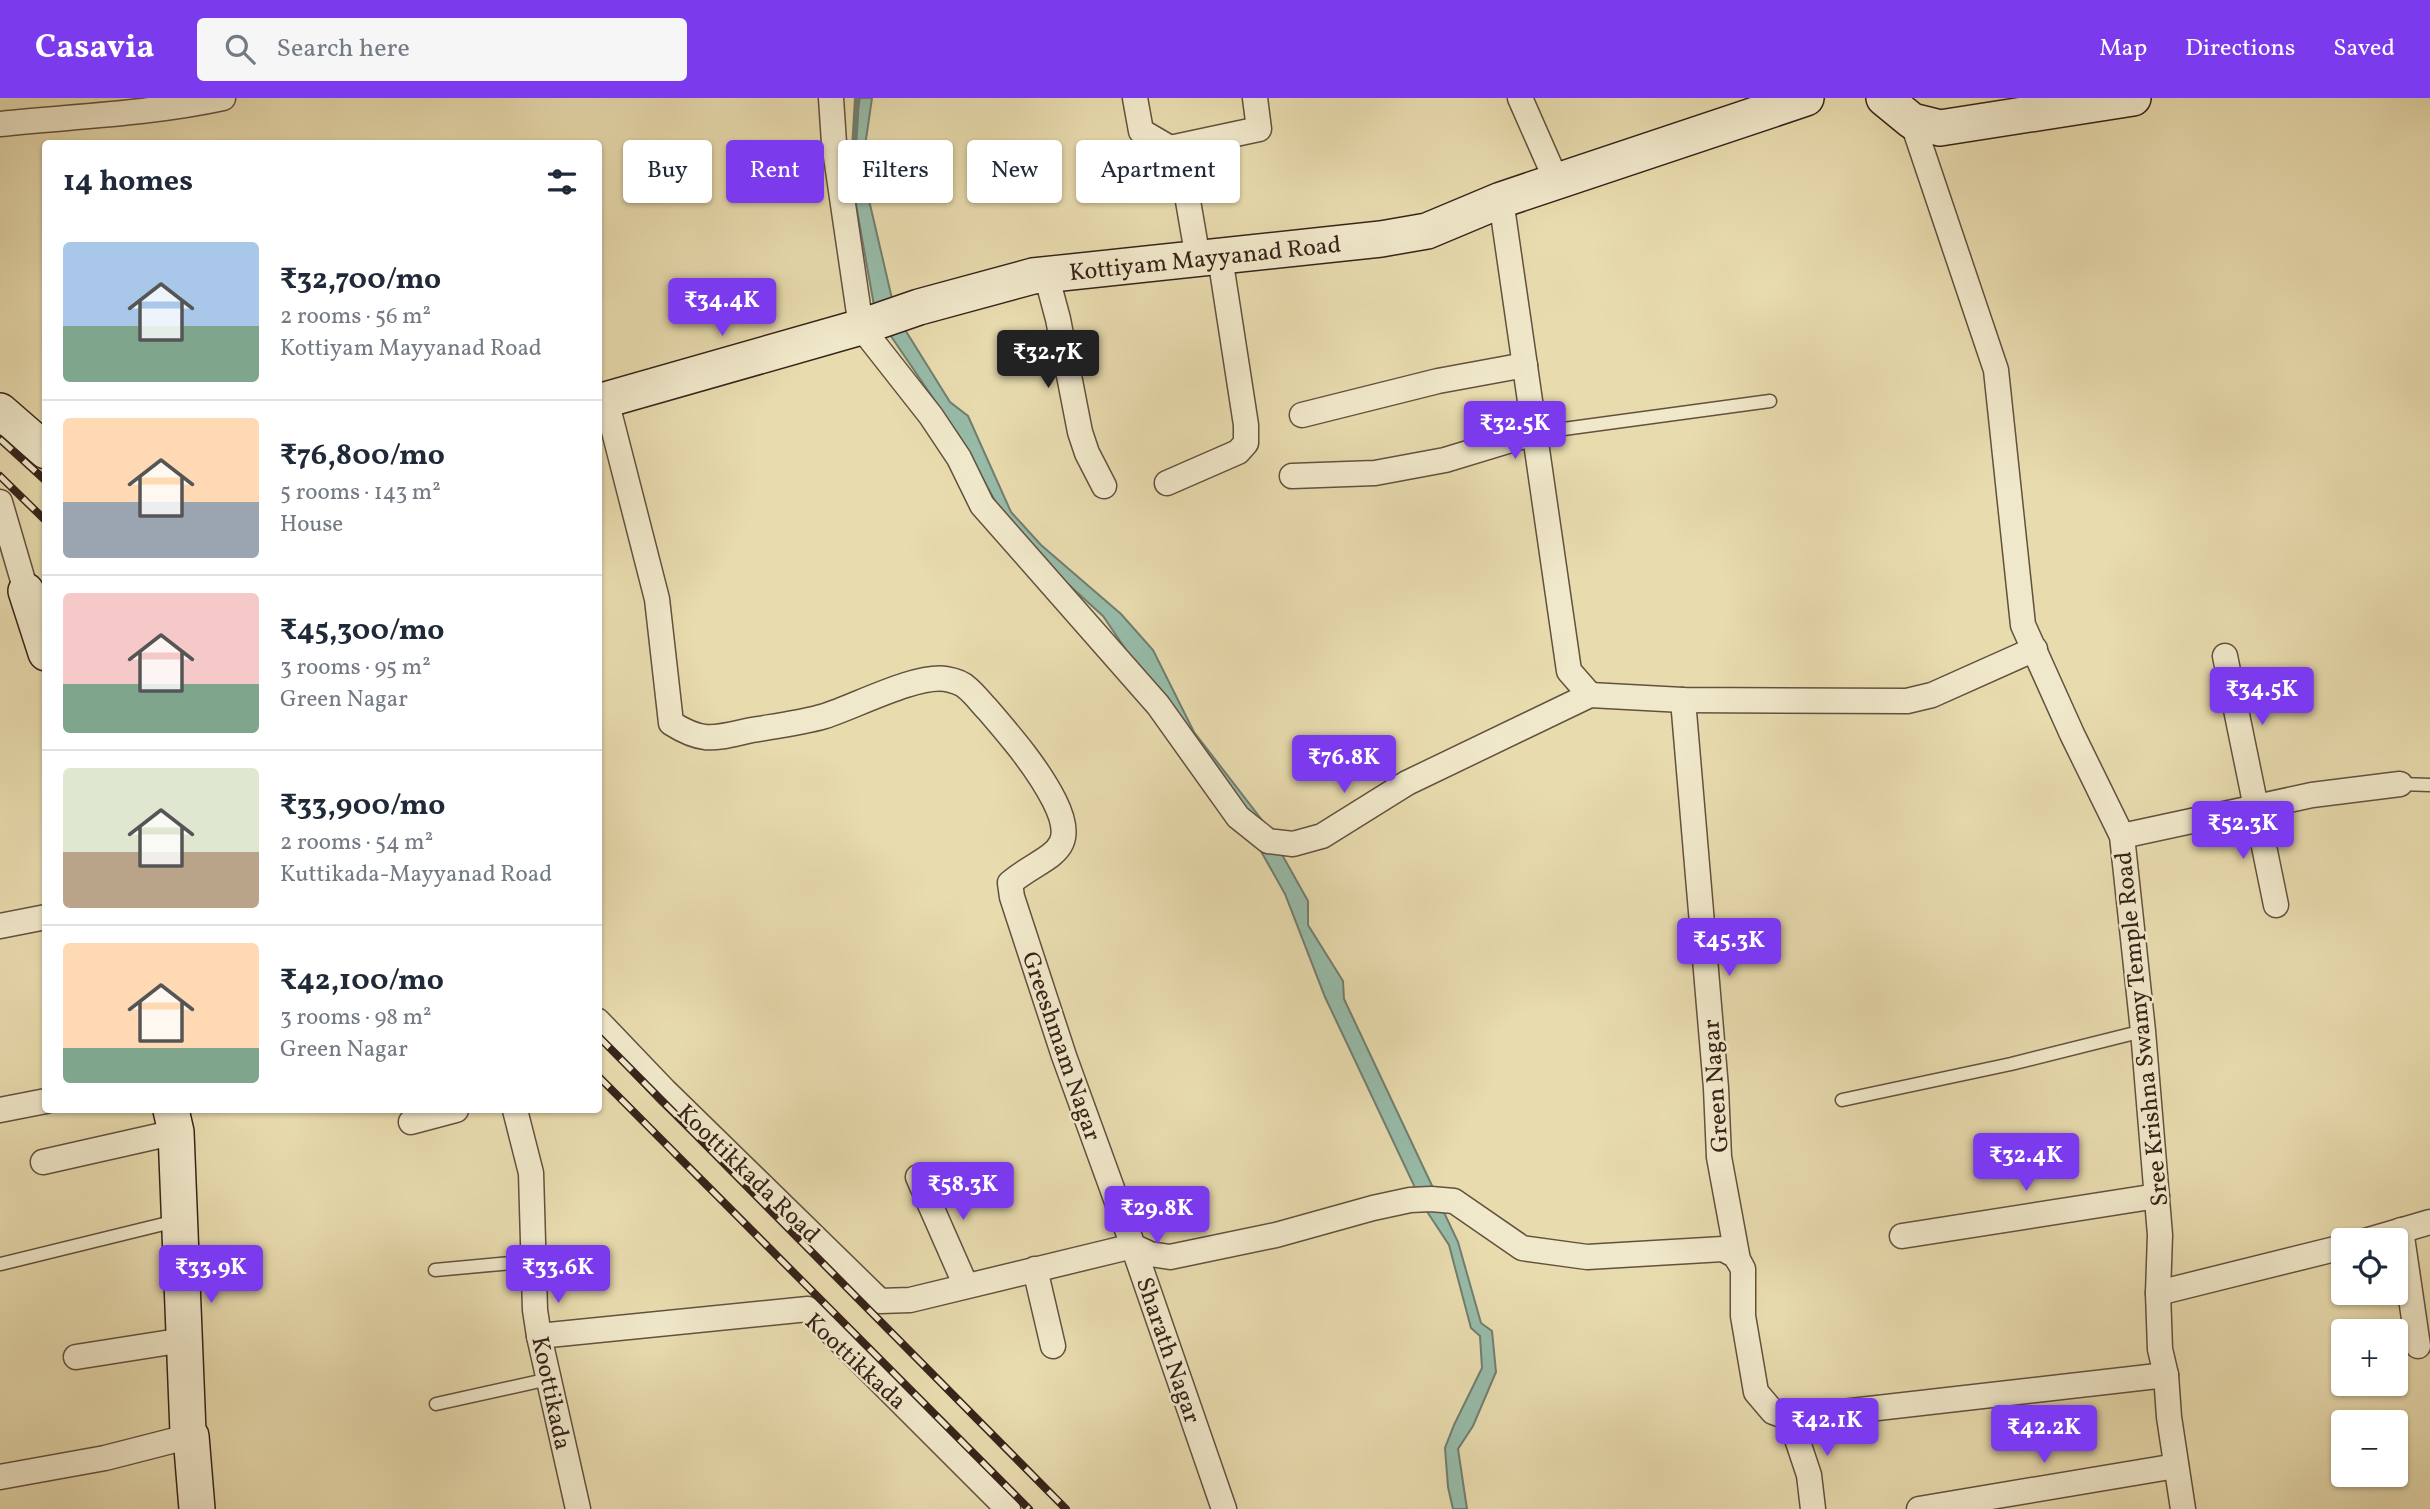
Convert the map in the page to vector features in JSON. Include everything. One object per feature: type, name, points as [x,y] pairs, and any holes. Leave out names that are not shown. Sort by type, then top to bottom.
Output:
[{"type":"main road","name":"Kottiyam Mayyanad Road","points":[[602,401],[1033,276],[1381,239],[1427,231],[1501,200],[1806,98]]},
{"type":"main road","points":[[1884,98],[1912,121],[1940,128],[2133,98]]},
{"type":"main road","points":[[0,411],[42,448]]},
{"type":"main road","points":[[24,590],[42,642]]},
{"type":"main road","points":[[173,1121],[180,1220],[188,1432],[191,1436],[197,1509]]},
{"type":"street","points":[[0,124],[97,116],[190,105],[223,98]]},
{"type":"street","points":[[831,98],[834,143],[861,327],[931,416],[959,458],[982,505],[1158,705],[1238,817],[1268,841],[1293,844],[1322,836],[1407,783],[1590,695],[1683,700],[1890,702],[1921,699],[2035,649]]},
{"type":"street","points":[[1135,98],[1141,131],[1156,140]]},
{"type":"street","points":[[1207,140],[1259,129],[1255,98]]},
{"type":"street","points":[[1520,98],[1557,182]]},
{"type":"street","name":"Sree Krishna Swamy Temple Road","points":[[1912,121],[1996,370],[2023,625],[2122,836],[2143,1031],[2160,1235],[2160,1349],[2166,1375],[2169,1417],[2183,1509]]},
{"type":"street","points":[[1501,200],[1569,671],[1590,695]]},
{"type":"street","points":[[1167,483],[1238,452],[1246,443],[1246,425],[1209,258],[1192,203]]},
{"type":"street","points":[[1046,274],[1058,319],[1080,432],[1087,453],[1104,486]]},
{"type":"street","points":[[1302,415],[1438,381],[1525,365]]},
{"type":"street","name":"Greeshmam Nagar","points":[[602,401],[657,599],[671,723],[689,735],[709,739],[824,716],[926,678],[947,679],[965,686],[1011,737],[1050,791],[1061,813],[1065,837],[1053,855],[1010,883],[1012,897],[1063,1056],[1133,1246]]},
{"type":"street","points":[[1292,476],[1375,473],[1422,465],[1534,433]]},
{"type":"street","points":[[0,502],[24,590]]},
{"type":"street","points":[[2225,656],[2276,905]]},
{"type":"street","name":"Green Nagar","points":[[1683,700],[1715,1074],[1719,1157],[1738,1260]]},
{"type":"street","points":[[2122,836],[2312,795],[2400,784]]},
{"type":"street","points":[[0,926],[42,918]]},
{"type":"street","name":"Koottikkada Road","points":[[602,1025],[665,1091],[880,1301],[910,1300]]},
{"type":"street","points":[[0,1110],[42,1102]]},
{"type":"street","points":[[411,1122],[445,1113]]},
{"type":"street","name":"Koottikada","points":[[516,1113],[531,1172],[535,1310],[539,1336],[578,1509]]},
{"type":"street","points":[[43,1162],[173,1121]]},
{"type":"street","points":[[918,1177],[966,1286]]},
{"type":"street","points":[[1902,1236],[2157,1196]]},
{"type":"street","points":[[1133,1246],[1150,1254],[1170,1256],[1276,1236],[1373,1208],[1410,1200],[1431,1199],[1454,1201],[1522,1248],[1587,1257],[1723,1249],[1736,1255],[1743,1269],[1743,1316],[1756,1392],[1773,1412],[1790,1418],[2166,1375]]},
{"type":"street","points":[[2408,1228],[2430,1222]]},
{"type":"street","name":"Sharath Nagar","points":[[910,1300],[1133,1246],[1224,1509]]},
{"type":"street","points":[[2158,1293],[2331,1250]]},
{"type":"street","points":[[1035,1269],[1053,1346]]},
{"type":"street","points":[[2408,1278],[2418,1346]]},
{"type":"street","name":"Koottikkada","points":[[539,1336],[808,1310],[1008,1509]]},
{"type":"street","points":[[76,1357],[184,1340]]},
{"type":"street","points":[[1790,1418],[1809,1475],[1813,1509]]},
{"type":"street","points":[[0,1477],[105,1458],[191,1436]]},
{"type":"street","points":[[1919,1509],[2176,1466]]},
{"type":"lane","points":[[1534,433],[1770,401]]},
{"type":"lane","points":[[2400,784],[2430,785]]},
{"type":"lane","points":[[1842,1100],[2011,1064],[2143,1031]]},
{"type":"lane","points":[[1,1264],[180,1220]]},
{"type":"lane","points":[[435,1270],[533,1261]]},
{"type":"lane","points":[[436,1404],[549,1379]]},
{"type":"shaded area","points":[[860,98],[872,98],[866,140],[855,140]]},
{"type":"shaded area","points":[[856,203],[870,203],[893,303],[875,311]]},
{"type":"shaded area","points":[[899,320],[950,402],[968,416],[1011,512],[1041,545],[1121,614],[1153,650],[1194,732],[1265,824],[1308,901],[1308,925],[1343,981],[1344,999],[1435,1192],[1418,1194],[1325,997],[1285,894],[1235,805],[1103,616],[1014,535],[959,436],[884,326]]},
{"type":"shaded area","points":[[1440,1204],[1458,1242],[1481,1323],[1492,1331],[1496,1372],[1473,1426],[1458,1449],[1467,1509],[1453,1509],[1445,1448],[1482,1368],[1480,1336],[1471,1328],[1449,1245],[1424,1207]]},
{"type":"waterway","points":[[855,140],[857,98]]},
{"type":"railway","points":[[0,439],[42,477]]},
{"type":"railway","points":[[0,476],[42,517]]},
{"type":"railway","points":[[602,1040],[1066,1509]]},
{"type":"railway","points":[[602,1080],[1029,1509]]}]
